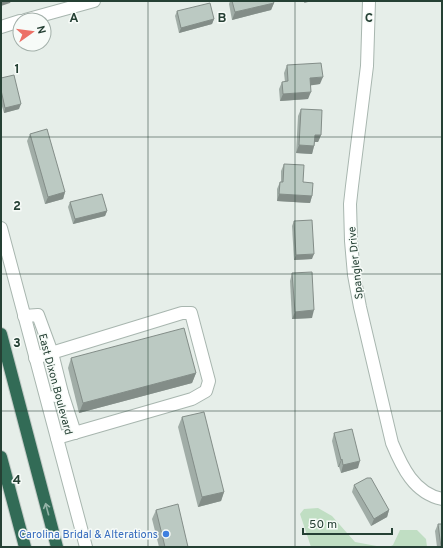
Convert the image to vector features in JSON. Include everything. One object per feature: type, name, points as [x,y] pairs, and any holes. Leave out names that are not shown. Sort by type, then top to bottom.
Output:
[{"type":"highway","points":[[1,334],[56,547]]},
{"type":"highway","points":[[1,359],[12,377]]},
{"type":"highway","points":[[1,457],[25,547]]},
{"type":"street","points":[[52,13],[94,1]]},
{"type":"street","name":"Spangler Drive","points":[[369,1],[367,66],[350,204],[354,275],[360,307],[392,443],[400,461],[412,480],[431,496],[442,499]]},
{"type":"street","points":[[1,27],[12,24]]},
{"type":"street","name":"East Dixon Boulevard","points":[[1,228],[86,547]]},
{"type":"street","points":[[35,358],[182,313],[191,313],[209,382],[206,391],[192,399],[57,438]]},
{"type":"street","points":[[24,316],[38,315],[52,353],[62,393],[75,433]]},
{"type":"street","points":[[46,398],[62,393]]},
{"type":"green space","points":[[318,508],[332,516],[355,542],[382,547],[311,547],[300,514],[304,509]]},
{"type":"green space","points":[[400,530],[417,530],[426,539],[427,547],[389,547],[393,545]]},
{"type":"building","points":[[232,1],[273,1],[274,3],[235,12]]},
{"type":"building","points":[[210,3],[214,19],[181,28],[177,11]]},
{"type":"building","points":[[321,63],[323,77],[310,78],[311,92],[283,94],[282,82],[288,81],[287,65]]},
{"type":"building","points":[[14,75],[21,104],[5,108],[1,90],[1,78]]},
{"type":"building","points":[[301,109],[322,110],[321,135],[315,135],[314,146],[299,145]]},
{"type":"building","points":[[47,129],[65,192],[48,197],[30,134]]},
{"type":"building","points":[[284,164],[304,165],[303,182],[313,183],[312,196],[279,194],[280,182],[283,182]]},
{"type":"building","points":[[102,194],[107,211],[75,219],[70,202]]},
{"type":"building","points":[[312,220],[314,254],[296,255],[294,221]]},
{"type":"building","points":[[312,272],[314,310],[295,312],[292,273]]},
{"type":"building","points":[[184,328],[196,373],[83,403],[71,358]]},
{"type":"building","points":[[204,412],[224,492],[202,497],[182,417]]},
{"type":"building","points":[[352,429],[360,461],[343,465],[334,433]]},
{"type":"building","points":[[367,478],[371,478],[389,510],[374,519],[354,485]]},
{"type":"building","points":[[178,504],[188,547],[165,547],[156,510]]},
{"type":"building","points":[[438,524],[442,524],[442,547],[441,547]]},
{"type":"place","name":"Carolina Bridal & Alterations","points":[[166,534]]}]
